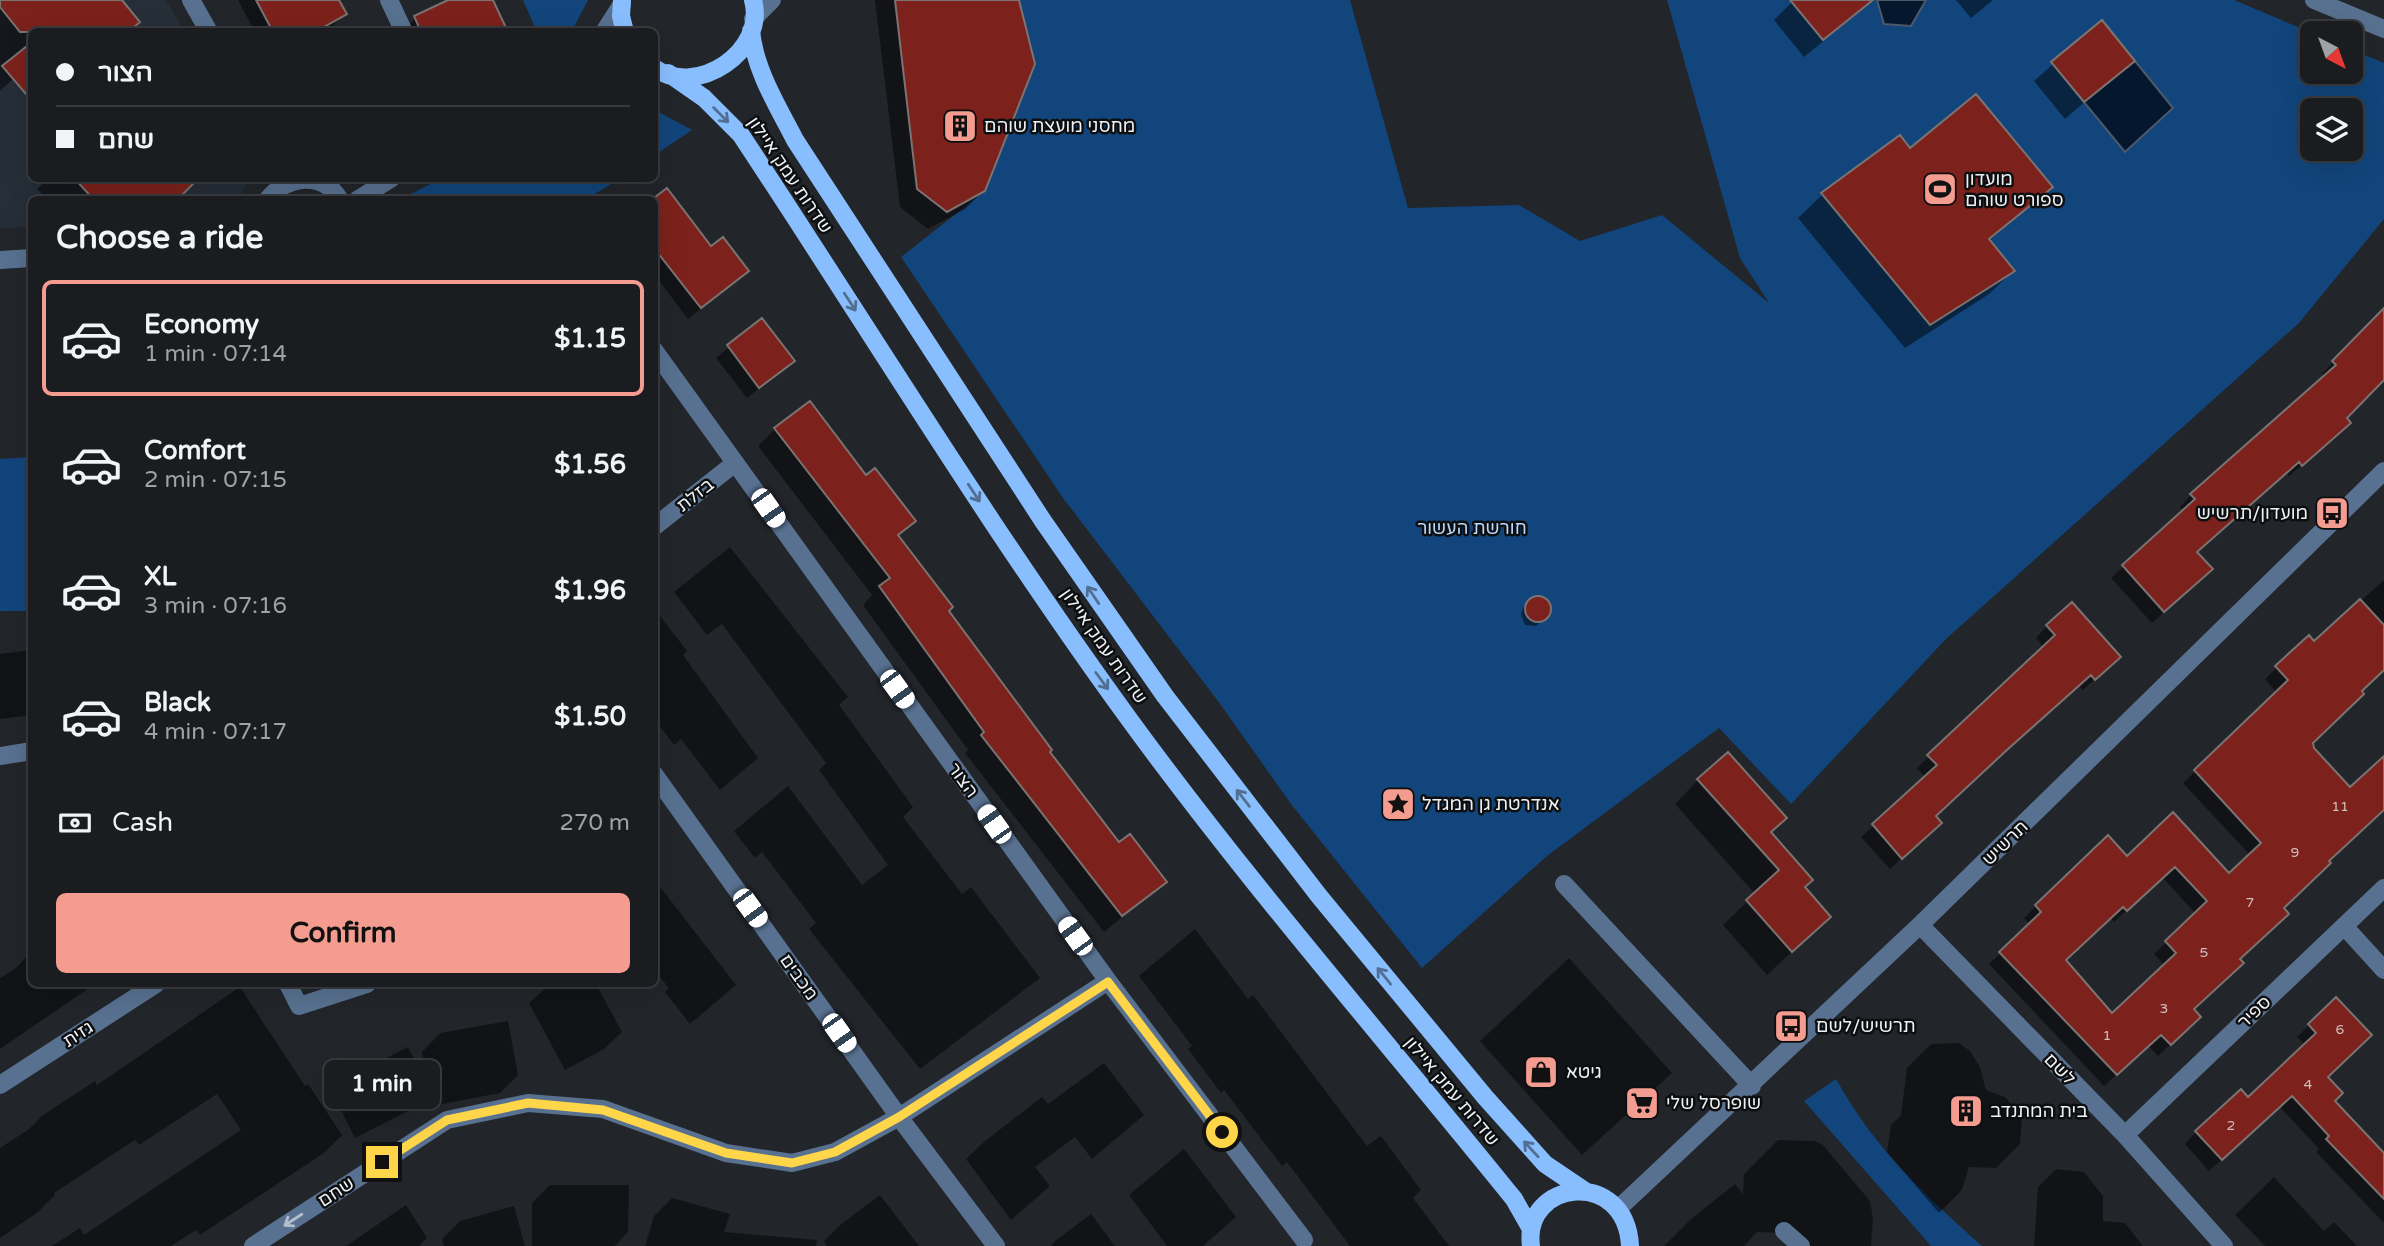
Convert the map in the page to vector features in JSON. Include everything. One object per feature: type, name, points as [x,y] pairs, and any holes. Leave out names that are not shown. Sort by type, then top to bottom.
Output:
[{"type":"main road","name":"שדרות עמק איילון","points":[[753,0],[753,50],[795,140],[948,377],[1165,696],[1319,896],[1485,1097],[1545,1164],[1585,1191],[1606,1198],[1619,1208]]},
{"type":"main road","points":[[622,2],[625,28]]},
{"type":"main road","points":[[658,69],[681,77],[704,75],[723,67],[741,51],[752,25]]},
{"type":"main road","name":"שדרות עמק איילון","points":[[658,69],[704,98],[741,135],[1008,544],[1131,722],[1293,932],[1514,1199],[1531,1237]]},
{"type":"main road","points":[[1531,1237],[1538,1212],[1550,1200],[1574,1191],[1585,1191]]},
{"type":"main road","points":[[1619,1208],[1629,1229],[1630,1246]]},
{"type":"street","points":[[191,0],[207,28]]},
{"type":"street","points":[[388,0],[402,28]]},
{"type":"street","points":[[752,25],[772,0]]},
{"type":"street","points":[[2314,0],[2384,29]]},
{"type":"street","points":[[606,28],[622,2]]},
{"type":"street","points":[[271,196],[286,182]]},
{"type":"street","points":[[320,182],[327,185],[337,196]]},
{"type":"street","points":[[363,196],[385,182]]},
{"type":"street","points":[[0,260],[28,258]]},
{"type":"street","name":"הצור","points":[[658,356],[1108,982],[1304,1240]]},
{"type":"street","name":"בזלת","points":[[658,524],[735,463]]},
{"type":"street","name":"תרשיש","points":[[1619,1208],[1752,1086],[1920,925],[2384,471]]},
{"type":"street","points":[[0,756],[28,752]]},
{"type":"street","name":"מכבים","points":[[658,780],[899,1117],[996,1246]]},
{"type":"street","points":[[1564,884],[1752,1086]]},
{"type":"street","name":"ספיר","points":[[2124,1135],[2384,888]]},
{"type":"street","name":"לשם","points":[[1920,925],[2124,1135],[2224,1246]]},
{"type":"street","points":[[2344,926],[2384,970]]},
{"type":"street","name":"שחם","points":[[253,1246],[447,1120],[528,1103],[603,1110],[726,1153],[792,1163],[835,1152],[899,1117],[1108,982]]},
{"type":"street","name":"גזית","points":[[0,1085],[151,987]]},
{"type":"street","points":[[290,987],[299,1006],[358,987]]},
{"type":"street","points":[[1784,1231],[1801,1246]]},
{"type":"shaded area","points":[[0,0],[166,0],[182,28],[28,28],[28,182],[248,182],[240,196],[28,196],[28,227],[0,228]]},
{"type":"shaded area","points":[[1877,0],[1926,0],[1911,26],[1884,24]]},
{"type":"shaded area","points":[[2102,20],[2173,108],[2125,152],[2051,62]]},
{"type":"green space","points":[[523,0],[588,0],[574,28],[535,28]]},
{"type":"green space","name":"חורשת העשור","points":[[1005,0],[1350,0],[1408,208],[1519,205],[1580,241],[1662,215],[1769,303],[1740,258],[1667,0],[2234,0],[2300,28],[2300,84],[2363,84],[2363,54],[2384,63],[2384,219],[2299,323],[1946,639],[1791,804],[1719,728],[1547,856],[1422,968],[1291,804],[1218,701],[1063,498],[901,257],[985,191],[1021,77]]},
{"type":"green space","points":[[658,112],[692,130],[658,153]]},
{"type":"green space","points":[[434,182],[614,182],[592,196],[407,196]]},
{"type":"green space","points":[[28,457],[28,611],[0,611],[0,459]]},
{"type":"green space","points":[[1836,1079],[1867,1127],[1901,1169],[1982,1246],[1931,1246],[1804,1101]]},
{"type":"building","points":[[0,0],[122,0],[140,22],[133,28],[28,28],[28,32],[20,32],[0,7]]},
{"type":"building","points":[[256,0],[339,0],[347,14],[322,28],[271,28]]},
{"type":"building","points":[[448,0],[493,0],[506,28],[419,28],[414,16]]},
{"type":"building","name":"מחסני מועצת שוהם","points":[[895,0],[1019,0],[1035,64],[985,191],[947,212],[917,189]]},
{"type":"building","points":[[1790,0],[1873,0],[1823,40]]},
{"type":"building","points":[[2102,20],[2135,61],[2084,102],[2051,62]]},
{"type":"building","points":[[28,45],[28,96],[2,66]]},
{"type":"building","points":[[1976,94],[2053,187],[1989,239],[2015,271],[1930,325],[1821,193],[1900,135],[1910,148]]},
{"type":"building","points":[[78,182],[195,182],[181,196],[90,196]]},
{"type":"building","points":[[667,188],[711,246],[723,237],[749,271],[701,308],[658,253],[657,196]]},
{"type":"building","points":[[2384,308],[2384,380],[2347,418],[2351,423],[2302,466],[2299,462],[2197,552],[2213,569],[2164,612],[2122,565],[2195,499],[2190,494],[2336,365],[2332,361]]},
{"type":"building","points":[[762,318],[795,361],[759,388],[727,345]]},
{"type":"building","points":[[810,401],[866,475],[875,468],[916,521],[898,535],[953,607],[949,611],[1052,750],[1050,752],[1119,842],[1130,834],[1167,882],[1122,916],[981,735],[984,732],[879,586],[890,578],[774,428]]},
{"type":"building","points":[[1538,596],[1547,600],[1551,609],[1547,618],[1538,622],[1529,618],[1525,609],[1529,600]]},
{"type":"building","points":[[2360,599],[2384,625],[2384,670],[2362,691],[2364,694],[2313,743],[2314,748],[2350,787],[2384,756],[2384,810],[2284,908],[2289,914],[2240,959],[2244,963],[2194,1009],[2201,1017],[2171,1045],[2161,1035],[2117,1075],[1999,952],[2041,912],[2035,905],[2108,835],[2127,856],[2173,812],[2229,873],[2261,843],[2194,770],[2288,680],[2275,666],[2309,635],[2314,641]],"holes":[[[2175,867],[2207,901],[2165,941],[2176,953],[2112,1013],[2066,960],[2123,907],[2127,911]]]},
{"type":"building","points":[[2072,602],[2121,657],[2095,680],[2091,675],[2008,749],[1936,816],[1942,823],[1902,859],[1872,824],[1937,765],[1927,755],[2055,635],[2046,625]]},
{"type":"building","points":[[1728,752],[1787,818],[1771,832],[1813,880],[1805,887],[1831,917],[1792,952],[1746,900],[1779,870],[1697,779]]},
{"type":"building","points":[[2336,997],[2372,1035],[2328,1077],[2343,1093],[2335,1101],[2384,1153],[2384,1199],[2326,1139],[2329,1136],[2292,1096],[2222,1160],[2195,1131],[2241,1089],[2248,1097],[2316,1033],[2308,1024]]},
{"type":"place","name":"מחסני מועצת שוהם","points":[[960,126]]},
{"type":"place","name":"מועדון ספורט שוהם","points":[[1940,189]]},
{"type":"place","name":"מועדון/תרשיש","points":[[2332,513]]},
{"type":"place","name":"אנדרטת גן המגדל","points":[[1398,804]]},
{"type":"place","name":"תרשיש/לשם","points":[[1791,1026]]},
{"type":"place","name":"גיטא","points":[[1541,1072]]},
{"type":"place","name":"שופרסל שלי","points":[[1642,1103]]},
{"type":"place","name":"בית המתנדב","points":[[1966,1111]]},
{"type":"route","points":[[382,1162],[447,1120],[528,1103],[603,1110],[726,1153],[792,1163],[835,1152],[899,1117],[1108,982],[1222,1132]]}]
